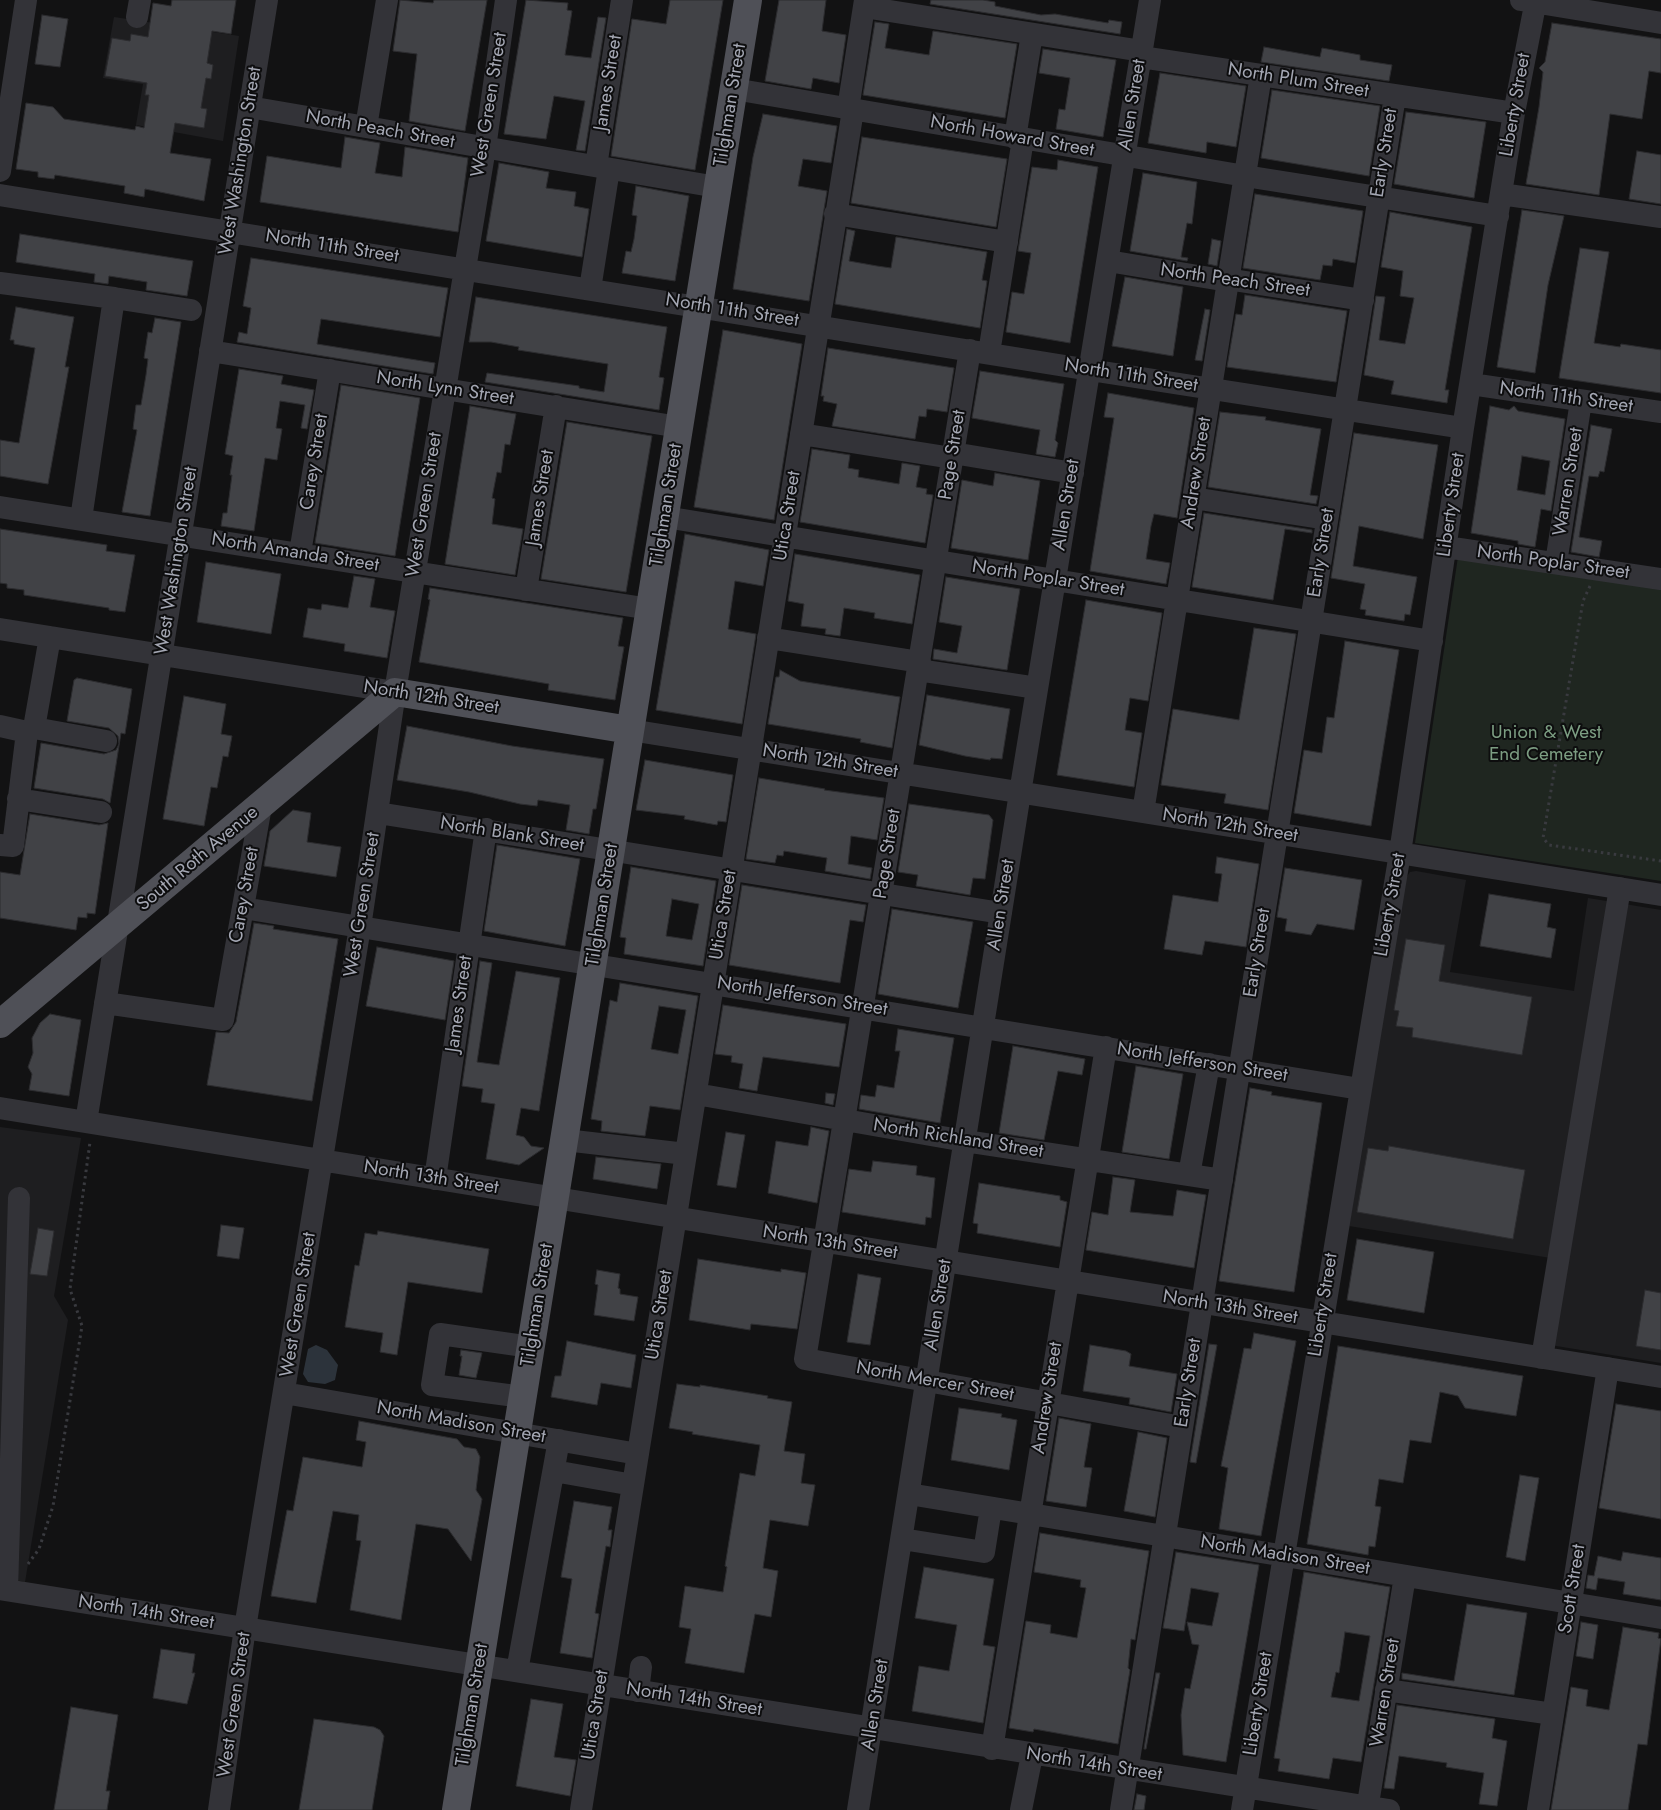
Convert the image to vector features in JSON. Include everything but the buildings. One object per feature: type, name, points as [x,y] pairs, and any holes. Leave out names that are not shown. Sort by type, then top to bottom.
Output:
[{"type":"main road","name":"Tilghman Street","points":[[456,1810],[748,0]]},
{"type":"main road","name":"North 12th Street","points":[[395,692],[630,730]]},
{"type":"main road","name":"South Roth Avenue","points":[[0,1024],[395,692]]},
{"type":"street","points":[[0,171],[26,0]]},
{"type":"street","name":"West Washington Street","points":[[89,1123],[106,1003],[266,0]]},
{"type":"street","points":[[366,127],[387,0]]},
{"type":"street","name":"West Green Street","points":[[218,1810],[245,1628],[360,927],[395,692],[484,148],[506,0]]},
{"type":"street","name":"James Street","points":[[590,289],[622,0]]},
{"type":"street","name":"Allen Street","points":[[858,1810],[909,1494],[912,1414],[927,1382],[1020,793],[1126,156],[1150,0]]},
{"type":"street","points":[[1531,1],[1661,23]]},
{"type":"street","name":"Liberty Street","points":[[1242,1810],[1321,1322],[1400,853],[1463,428],[1531,1]]},
{"type":"street","name":"North Plum Street","points":[[864,3],[1261,75],[1514,113]]},
{"type":"street","name":"Utica Street","points":[[581,1810],[801,434],[835,214],[864,3]]},
{"type":"street","name":"Page Street","points":[[805,1359],[953,456],[1006,242],[1032,34]]},
{"type":"street","name":"Andrew Street","points":[[1143,812],[1261,75]]},
{"type":"street","name":"North Howard Street","points":[[734,89],[1245,176],[1378,196],[1661,217]]},
{"type":"street","name":"Early Street","points":[[1121,1810],[1394,96]]},
{"type":"street","name":"North Peach Street","points":[[249,107],[717,187]]},
{"type":"street","name":"North 11th Street","points":[[0,195],[230,230],[1090,370],[1463,428]]},
{"type":"street","points":[[835,214],[1006,242]]},
{"type":"street","name":"North Peach Street","points":[[1108,261],[1228,281],[1233,280],[1363,300]]},
{"type":"street","points":[[0,283],[191,310]]},
{"type":"street","points":[[81,519],[114,298]]},
{"type":"street","name":"North Lynn Street","points":[[210,351],[679,427]]},
{"type":"street","name":"Carey Street","points":[[300,553],[330,370]]},
{"type":"street","name":"North 11th Street","points":[[1471,384],[1661,412]]},
{"type":"street","name":"Warren Street","points":[[1556,563],[1581,401]]},
{"type":"street","name":"James Street","points":[[526,590],[556,406]]},
{"type":"street","points":[[801,434],[1073,473]]},
{"type":"street","points":[[1193,498],[1327,519]]},
{"type":"street","name":"North Amanda Street","points":[[0,507],[650,609]]},
{"type":"street","name":"North Poplar Street","points":[[665,517],[1432,642]]},
{"type":"street","name":"North Poplar Street","points":[[1446,547],[1661,579]]},
{"type":"street","name":"North 12th Street","points":[[0,629],[395,692]]},
{"type":"street","points":[[0,845],[12,846],[30,730],[50,637]]},
{"type":"street","points":[[768,638],[1037,688]]},
{"type":"street","points":[[0,726],[106,741]]},
{"type":"street","name":"North 12th Street","points":[[630,730],[1661,895]]},
{"type":"street","points":[[18,799],[101,812]]},
{"type":"street","name":"Carey Street","points":[[106,1003],[223,1020],[261,806]]},
{"type":"street","name":"North Blank Street","points":[[378,813],[1001,914]]},
{"type":"street","name":"James Street","points":[[435,1179],[486,829]]},
{"type":"street","points":[[1542,1358],[1620,888]]},
{"type":"street","name":"North Jefferson Street","points":[[244,908],[864,1007],[1360,1089]]},
{"type":"street","name":"Andrew Street","points":[[992,1749],[1106,1047]]},
{"type":"street","points":[[1189,1175],[1209,1064]]},
{"type":"street","name":"North Richland Street","points":[[696,1094],[965,1141],[1222,1180]]},
{"type":"street","name":"North 13th Street","points":[[0,1108],[1661,1377]]},
{"type":"street","points":[[565,1140],[686,1154]]},
{"type":"street","points":[[3,1590],[19,1198]]},
{"type":"street","points":[[523,1397],[432,1385],[440,1334],[531,1347]]},
{"type":"street","name":"North Mercer Street","points":[[805,1359],[1182,1427]]},
{"type":"street","name":"Scott Street","points":[[1538,1810],[1608,1368]]},
{"type":"street","name":"North Madison Street","points":[[284,1393],[638,1454]]},
{"type":"street","points":[[517,1671],[559,1440]]},
{"type":"street","points":[[554,1471],[633,1485]]},
{"type":"street","name":"North Madison Street","points":[[909,1494],[1661,1618]]},
{"type":"street","points":[[902,1539],[984,1552],[991,1508]]},
{"type":"street","name":"Warren Street","points":[[1375,1809],[1386,1690],[1405,1576]]},
{"type":"street","name":"North 14th Street","points":[[3,1590],[1375,1809]]},
{"type":"street","points":[[638,1691],[642,1667]]},
{"type":"street","points":[[1386,1690],[1553,1714]]},
{"type":"street","points":[[1021,1810],[1032,1755]]},
{"type":"path","points":[[1594,584],[1589,587],[1583,601],[1543,838],[1549,845],[1661,861]]},
{"type":"path","points":[[3,1590],[39,1549],[53,1506],[82,1326],[70,1289],[89,1123]]},
{"type":"shaded area","points":[[114,17],[239,36],[223,141],[136,125],[143,84],[103,78]]},
{"type":"shaded area","points":[[1416,871],[1466,880],[1450,972],[1574,991],[1588,898],[1661,910],[1661,1363],[1538,1343],[1551,1258],[1349,1226],[1406,878],[1410,872]]},
{"type":"shaded area","points":[[0,1127],[81,1138],[54,1296],[68,1320],[25,1582],[0,1577]]},
{"type":"shaded area","points":[[316,1345],[327,1350],[338,1365],[335,1380],[325,1384],[308,1382],[303,1374],[308,1349]]},
{"type":"green space","name":"Union & West End Cemetery","points":[[1458,557],[1661,587],[1661,881],[1415,843]]}]
